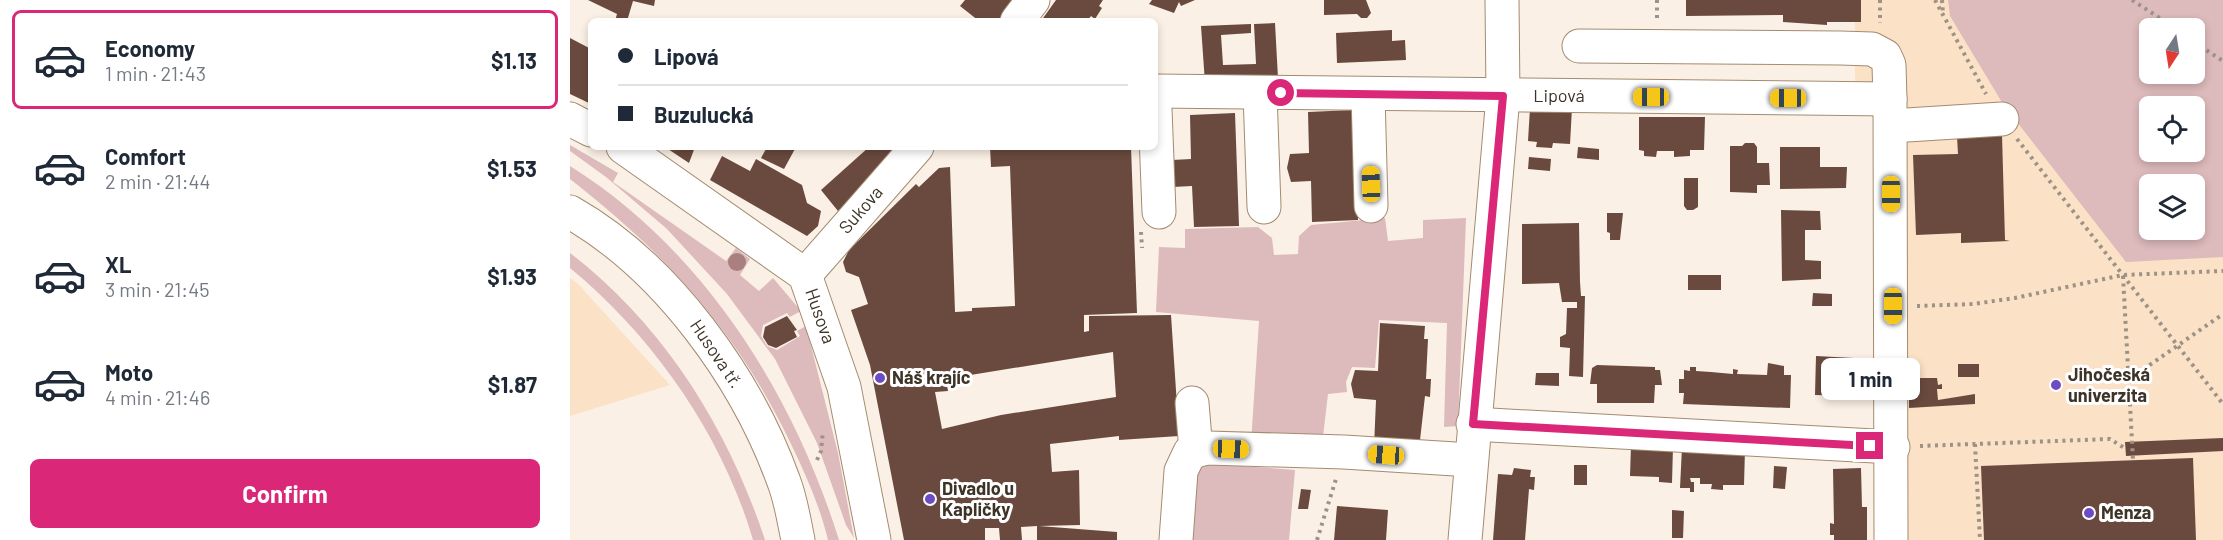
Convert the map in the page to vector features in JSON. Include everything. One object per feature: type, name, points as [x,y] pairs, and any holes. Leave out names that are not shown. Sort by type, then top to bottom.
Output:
[{"type":"street","points":[[1019,18],[1033,0]]},
{"type":"street","points":[[1465,540],[1473,424],[1503,96],[1502,0]]},
{"type":"street","points":[[1580,46],[1872,50],[1885,56],[1889,65],[1893,306],[1891,540]]},
{"type":"street","name":"Lipová","points":[[1158,91],[1503,96],[1890,112],[2002,119]]},
{"type":"street","points":[[1260,93],[1264,207]]},
{"type":"street","points":[[1368,94],[1371,206]]},
{"type":"street","points":[[570,119],[588,128]]},
{"type":"street","name":"Husova","points":[[627,150],[805,275],[844,387],[874,540]]},
{"type":"street","name":"Sukova","points":[[805,275],[914,150]]},
{"type":"street","points":[[1157,150],[1159,212]]},
{"type":"street","name":"Husova tř.","points":[[570,212],[645,266],[692,318],[745,398],[785,483],[798,540]]},
{"type":"street","points":[[1192,403],[1196,451]]},
{"type":"street","points":[[1473,424],[1893,447]]},
{"type":"street","points":[[1176,540],[1181,471],[1190,452],[1208,448],[1344,452],[1471,460]]},
{"type":"path","points":[[1935,0],[1943,18],[2002,119],[2223,404]]},
{"type":"path","points":[[1942,0],[1943,18]]},
{"type":"path","points":[[2132,0],[2160,18]]},
{"type":"path","points":[[2205,49],[2223,61]]},
{"type":"path","points":[[1893,306],[1973,304],[2015,298],[2123,275],[2223,271]]},
{"type":"path","points":[[2123,275],[2133,460]]},
{"type":"path","points":[[2130,379],[2223,314]]},
{"type":"path","points":[[1893,447],[2110,439],[2126,449]]},
{"type":"path","points":[[1975,444],[1980,540]]},
{"type":"path","points":[[1317,540],[1344,452]]},
{"type":"shaded area","name":"Jihočeská univerzita","points":[[1855,0],[2223,0],[2223,540],[1890,540],[1890,99],[1855,83]]},
{"type":"shaded area","points":[[1948,0],[2223,0],[2223,257],[2126,262],[2003,104],[1950,16]]},
{"type":"shaded area","points":[[570,145],[618,173],[613,182],[726,261],[736,248],[750,259],[740,275],[759,291],[773,278],[801,311],[790,317],[787,313],[763,325],[761,336],[767,346],[777,350],[800,336],[797,331],[806,326],[838,453],[854,538],[846,525],[817,443],[775,359],[727,294],[667,229],[606,177],[570,151]]},
{"type":"shaded area","points":[[570,166],[618,200],[662,239],[701,282],[737,329],[769,379],[796,431],[820,485],[839,540],[828,540],[807,478],[790,442],[747,365],[723,330],[668,266],[570,179]]},
{"type":"shaded area","points":[[1385,218],[1388,241],[1423,238],[1423,220],[1466,218],[1458,426],[1444,427],[1447,323],[1379,320],[1375,368],[1352,367],[1346,382],[1347,392],[1328,394],[1320,462],[1250,458],[1259,321],[1156,312],[1159,247],[1185,248],[1185,229],[1258,227],[1272,238],[1274,255],[1298,254],[1299,236],[1311,225]]},
{"type":"shaded area","points":[[570,253],[604,281],[635,313],[664,346],[689,382],[733,459],[765,540],[753,540],[740,501],[723,463],[704,426],[681,390],[629,325],[570,268]]},
{"type":"shaded area","points":[[570,278],[578,284],[670,385],[570,416]]},
{"type":"shaded area","points":[[1203,463],[1295,470],[1289,540],[1187,540],[1193,471]]},
{"type":"building","points":[[588,0],[655,0],[654,6],[633,1],[628,18],[616,18],[617,14]]},
{"type":"building","points":[[965,0],[1017,0],[1004,18],[975,18],[960,6]]},
{"type":"building","points":[[1056,0],[1103,0],[1099,6],[1102,8],[1096,18],[1091,16],[1089,18],[1043,18]]},
{"type":"building","points":[[1152,0],[1195,0],[1181,6],[1179,2],[1174,13],[1149,4]]},
{"type":"building","points":[[1324,0],[1366,0],[1371,13],[1367,18],[1361,18],[1357,14],[1324,15]]},
{"type":"building","points":[[1686,0],[1861,0],[1861,22],[1827,22],[1827,25],[1783,22],[1783,15],[1686,16]]},
{"type":"building","points":[[1275,23],[1278,78],[1205,83],[1201,26],[1251,24],[1251,33],[1221,35],[1223,65],[1256,64],[1254,24]]},
{"type":"building","points":[[1392,30],[1392,41],[1405,40],[1406,60],[1337,63],[1336,33]]},
{"type":"building","points":[[570,38],[588,47],[588,103],[570,94]]},
{"type":"building","points":[[1530,108],[1572,108],[1570,144],[1553,143],[1552,148],[1536,147],[1537,142],[1528,141]]},
{"type":"building","points":[[1353,110],[1358,220],[1312,222],[1311,181],[1291,182],[1287,168],[1290,154],[1309,153],[1308,112]]},
{"type":"building","points":[[1235,113],[1239,226],[1194,227],[1192,186],[1173,187],[1172,160],[1191,159],[1190,115]]},
{"type":"building","points":[[1639,117],[1705,117],[1704,150],[1690,150],[1690,156],[1674,157],[1674,151],[1657,151],[1656,157],[1644,156],[1644,151],[1639,150]]},
{"type":"building","points":[[2002,135],[2005,240],[2010,241],[1961,243],[1961,233],[1916,235],[1913,155],[1958,154],[1957,137]]},
{"type":"building","points":[[1745,143],[1754,143],[1757,147],[1757,163],[1769,163],[1770,185],[1757,185],[1757,193],[1730,192],[1730,146],[1742,146]]},
{"type":"building","points":[[1578,147],[1599,149],[1599,160],[1577,158]]},
{"type":"building","points":[[1780,147],[1820,147],[1820,167],[1847,167],[1846,188],[1780,189]]},
{"type":"building","points":[[670,150],[694,150],[689,163]]},
{"type":"building","points":[[765,150],[794,150],[784,169],[761,158]]},
{"type":"building","points":[[866,150],[900,150],[904,154],[838,211],[821,190]]},
{"type":"building","points":[[990,150],[1131,150],[1137,313],[1084,315],[1084,332],[1089,331],[1089,316],[1171,315],[1179,436],[1119,440],[1119,436],[1050,444],[1052,472],[1079,470],[1080,525],[1039,526],[1117,532],[1117,540],[1037,540],[1037,526],[1021,527],[1022,540],[1000,540],[999,528],[985,528],[985,540],[904,540],[870,365],[851,310],[868,304],[859,277],[846,272],[843,262],[849,250],[916,184],[919,187],[939,168],[950,167],[955,312],[972,311],[972,308],[1015,306],[1010,166],[991,167]],"holes":[[[1113,352],[1116,397],[1001,415],[942,429],[935,392],[948,391],[946,379]]]},
{"type":"building","points":[[722,156],[750,171],[756,159],[802,185],[807,203],[821,211],[818,226],[807,236],[710,180]]},
{"type":"building","points":[[1529,157],[1551,159],[1550,171],[1528,169]]},
{"type":"building","points":[[1684,178],[1698,178],[1698,207],[1693,210],[1687,210],[1684,206]]},
{"type":"building","points":[[1781,210],[1820,211],[1821,230],[1805,230],[1805,260],[1821,261],[1821,279],[1782,281]]},
{"type":"building","points":[[1607,213],[1623,213],[1620,240],[1610,240],[1610,233],[1607,232]]},
{"type":"building","points":[[1579,223],[1581,296],[1585,296],[1583,377],[1569,376],[1570,348],[1560,347],[1560,337],[1566,334],[1567,308],[1577,308],[1577,302],[1562,302],[1559,283],[1522,284],[1522,224]]},
{"type":"building","points":[[1688,275],[1721,275],[1721,290],[1688,290]]},
{"type":"building","points":[[1813,293],[1832,294],[1832,306],[1812,306]]},
{"type":"building","points":[[787,316],[797,330],[794,331],[797,337],[776,348],[768,345],[763,337],[765,327]]},
{"type":"building","points":[[1380,323],[1425,326],[1424,339],[1428,339],[1426,379],[1431,379],[1430,397],[1425,396],[1419,449],[1374,447],[1376,400],[1354,398],[1351,384],[1355,370],[1378,371]]},
{"type":"building","points":[[1816,356],[1854,358],[1853,396],[1815,395]]},
{"type":"building","points":[[1768,363],[1784,366],[1784,375],[1791,375],[1790,408],[1683,404],[1684,393],[1679,393],[1679,379],[1684,379],[1684,370],[1690,371],[1690,367],[1696,367],[1696,371],[1733,374],[1733,369],[1738,370],[1737,374],[1767,375]]},
{"type":"building","points":[[1958,364],[1979,364],[1979,377],[1958,377]]},
{"type":"building","points":[[1597,365],[1655,367],[1655,370],[1660,370],[1662,385],[1655,385],[1654,403],[1597,403],[1597,384],[1590,384],[1592,368]]},
{"type":"building","points":[[1536,373],[1559,373],[1559,386],[1535,385]]},
{"type":"building","points":[[1909,378],[1937,378],[1938,385],[1942,384],[1942,389],[1937,389],[1938,400],[1975,394],[1975,404],[1909,408]]},
{"type":"building","points":[[2223,438],[2223,451],[2126,456],[2125,442]]},
{"type":"building","points":[[1631,445],[1673,447],[1672,483],[1659,482],[1659,477],[1630,476]]},
{"type":"building","points":[[1682,447],[1745,449],[1744,485],[1723,485],[1723,490],[1711,489],[1712,484],[1700,484],[1700,478],[1690,478],[1691,482],[1694,482],[1694,492],[1690,492],[1690,488],[1680,488]]},
{"type":"building","name":"Menza","points":[[2193,458],[2196,540],[1984,540],[1981,466]]},
{"type":"building","points":[[1574,465],[1587,465],[1587,485],[1574,485]]},
{"type":"building","points":[[1774,466],[1787,467],[1785,489],[1773,488]]},
{"type":"building","points":[[1514,468],[1531,470],[1530,477],[1535,477],[1534,490],[1529,489],[1525,540],[1493,540],[1498,474],[1512,475]]},
{"type":"building","points":[[1861,468],[1862,507],[1867,507],[1867,540],[1834,540],[1834,535],[1830,535],[1830,523],[1834,524],[1833,469]]},
{"type":"building","points":[[1301,489],[1311,490],[1308,509],[1298,509]]},
{"type":"building","points":[[1337,506],[1388,510],[1386,540],[1334,540]]},
{"type":"building","points":[[1672,510],[1684,511],[1683,538],[1672,538]]},
{"type":"place","name":"Náš krajíc","points":[[880,378]]},
{"type":"place","name":"Jihočeská univerzita","points":[[2056,385]]},
{"type":"place","name":"Divadlo u Kapličky","points":[[930,499]]},
{"type":"place","name":"Menza","points":[[2089,513]]},
{"type":"route","points":[[1281,93],[1503,96],[1473,424],[1870,446]]}]
